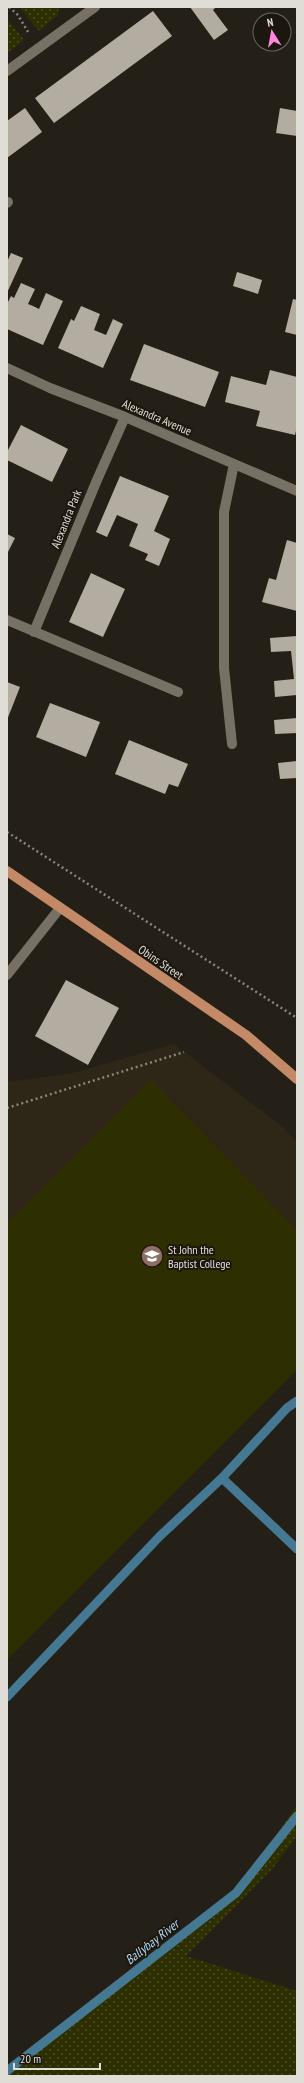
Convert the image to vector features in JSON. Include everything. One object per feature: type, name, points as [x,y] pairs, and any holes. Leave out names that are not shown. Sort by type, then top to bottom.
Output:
[{"type":"main road","name":"Obins Street","points":[[7,871],[246,1035],[297,1079]]},
{"type":"street","points":[[7,71],[95,7]]},
{"type":"street","name":"Alexandra Avenue","points":[[7,368],[50,388],[125,417],[297,491]]},
{"type":"street","name":"Alexandra Park","points":[[34,632],[97,480],[125,417]]},
{"type":"street","points":[[232,744],[224,668],[224,512],[234,464]]},
{"type":"street","points":[[7,620],[178,692]]},
{"type":"street","points":[[7,976],[60,908]]},
{"type":"path","points":[[9,7],[18,15],[40,47]]},
{"type":"path","points":[[7,832],[297,1018]]},
{"type":"path","points":[[7,1108],[184,1052]]},
{"type":"shaded area","points":[[19,7],[59,7],[58,15],[39,31]]},
{"type":"shaded area","points":[[7,19],[24,40],[7,53]]},
{"type":"shaded area","name":"St John the Baptist College","points":[[174,1044],[284,1128],[297,1142],[297,1370],[7,1660],[7,1082],[69,1074]]},
{"type":"shaded area","name":"St John the Baptist College","points":[[151,1080],[297,1230],[297,1370],[7,1660],[7,1224]]},
{"type":"shaded area","points":[[297,1805],[297,1836],[273,1868],[186,1956],[297,1991],[297,2076],[7,2076],[7,2071],[236,1893]]},
{"type":"building","points":[[190,7],[216,7],[213,10],[228,30],[214,40]]},
{"type":"building","points":[[153,11],[172,36],[54,123],[35,98]]},
{"type":"building","points":[[25,108],[42,132],[7,158],[7,121]]},
{"type":"building","points":[[280,108],[297,111],[297,136],[276,133]]},
{"type":"building","points":[[11,253],[23,258],[7,293],[7,262]]},
{"type":"building","points":[[237,272],[262,280],[258,294],[233,286]]},
{"type":"building","points":[[21,283],[35,289],[28,304],[39,309],[46,293],[63,301],[43,345],[7,329],[7,304],[11,296],[14,298]]},
{"type":"building","points":[[293,299],[297,300],[297,335],[285,332]]},
{"type":"building","points":[[81,306],[100,314],[94,330],[106,335],[113,319],[123,324],[103,368],[58,348],[71,319],[74,321]]},
{"type":"building","points":[[144,344],[219,372],[205,407],[130,380]]},
{"type":"building","points":[[270,370],[297,377],[297,427],[295,435],[256,426],[260,411],[225,402],[231,376],[266,385]]},
{"type":"building","points":[[21,425],[68,449],[52,482],[7,460],[7,452]]},
{"type":"building","points":[[120,476],[169,496],[154,531],[170,539],[159,566],[145,560],[148,554],[129,546],[138,524],[117,515],[107,537],[96,532]]},
{"type":"building","points":[[7,534],[15,538],[7,554]]},
{"type":"building","points":[[287,540],[297,543],[297,611],[262,602],[269,578],[276,580]]},
{"type":"building","points":[[91,573],[125,589],[103,637],[69,622]]},
{"type":"building","points":[[297,636],[297,695],[275,697],[274,681],[294,679],[291,651],[271,652],[270,638]]},
{"type":"building","points":[[7,682],[20,687],[7,720]]},
{"type":"building","points":[[50,703],[100,722],[86,757],[36,737]]},
{"type":"building","points":[[297,718],[297,733],[275,734],[274,720]]},
{"type":"building","points":[[129,740],[188,764],[178,787],[169,784],[165,794],[115,774]]},
{"type":"building","points":[[297,761],[297,778],[280,779],[278,763]]},
{"type":"building","points":[[66,980],[119,1008],[88,1065],[35,1036]]},
{"type":"waterway","points":[[222,1478],[287,1408],[297,1401]]},
{"type":"waterway","points":[[7,1697],[160,1536],[222,1478],[297,1549]]},
{"type":"waterway","name":"Ballybay River","points":[[7,2071],[236,1893],[297,1816]]},
{"type":"place","name":"St John the Baptist College","points":[[152,1256]]}]
